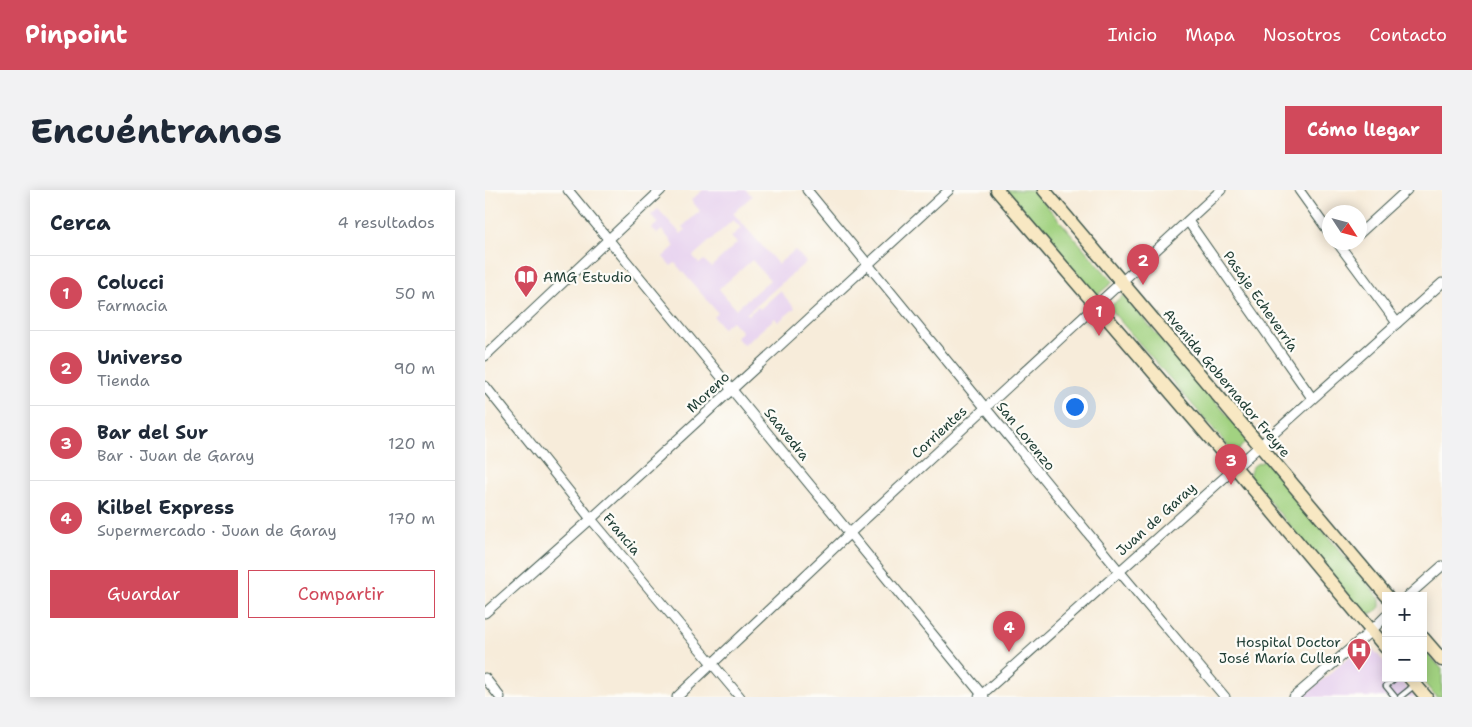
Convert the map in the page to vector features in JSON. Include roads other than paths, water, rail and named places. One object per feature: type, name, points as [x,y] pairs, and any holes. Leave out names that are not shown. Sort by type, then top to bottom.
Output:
[{"type":"main road","points":[[997,190],[1235,467],[1382,643]]},
{"type":"main road","name":"Avenida Gobernador Freyre","points":[[1044,190],[1384,592]]},
{"type":"main road","points":[[1427,643],[1442,660]]},
{"type":"main road","points":[[1414,682],[1426,697]]},
{"type":"street","name":"Saavedra","points":[[568,190],[607,240],[850,533],[981,696]]},
{"type":"street","points":[[485,356],[661,190]]},
{"type":"street","name":"San Lorenzo","points":[[807,190],[1119,571],[1225,697]]},
{"type":"street","name":"Moreno","points":[[485,613],[949,190]]},
{"type":"street","name":"Corrientes","points":[[677,697],[850,533],[1221,190]]},
{"type":"street","points":[[1299,190],[1322,222]]},
{"type":"street","points":[[1367,227],[1407,190]]},
{"type":"street","name":"Pasaje Echeverría","points":[[1188,221],[1312,398]]},
{"type":"street","points":[[1343,250],[1397,323]]},
{"type":"street","name":"Juan de Garay","points":[[981,696],[1260,444],[1442,283]]},
{"type":"street","name":"Francia","points":[[485,386],[591,518],[740,697]]},
{"type":"street","points":[[1413,592],[1442,566]]},
{"type":"street","points":[[1294,697],[1382,620]]},
{"type":"street","points":[[485,678],[500,697]]},
{"type":"lane","points":[[1390,682],[1386,686],[1395,697]]},
{"type":"lane","points":[[1400,697],[1412,682]]},
{"type":"place","name":"Universo","points":[[1143,285]]},
{"type":"place","name":"AMG Estudio","points":[[526,298]]},
{"type":"place","name":"Colucci","points":[[1099,336]]},
{"type":"place","name":"Bar del Sur","points":[[1231,485]]},
{"type":"place","name":"Kilbel Express","points":[[1009,652]]},
{"type":"place","name":"Hospital Doctor José María Cullen","points":[[1359,671]]}]
